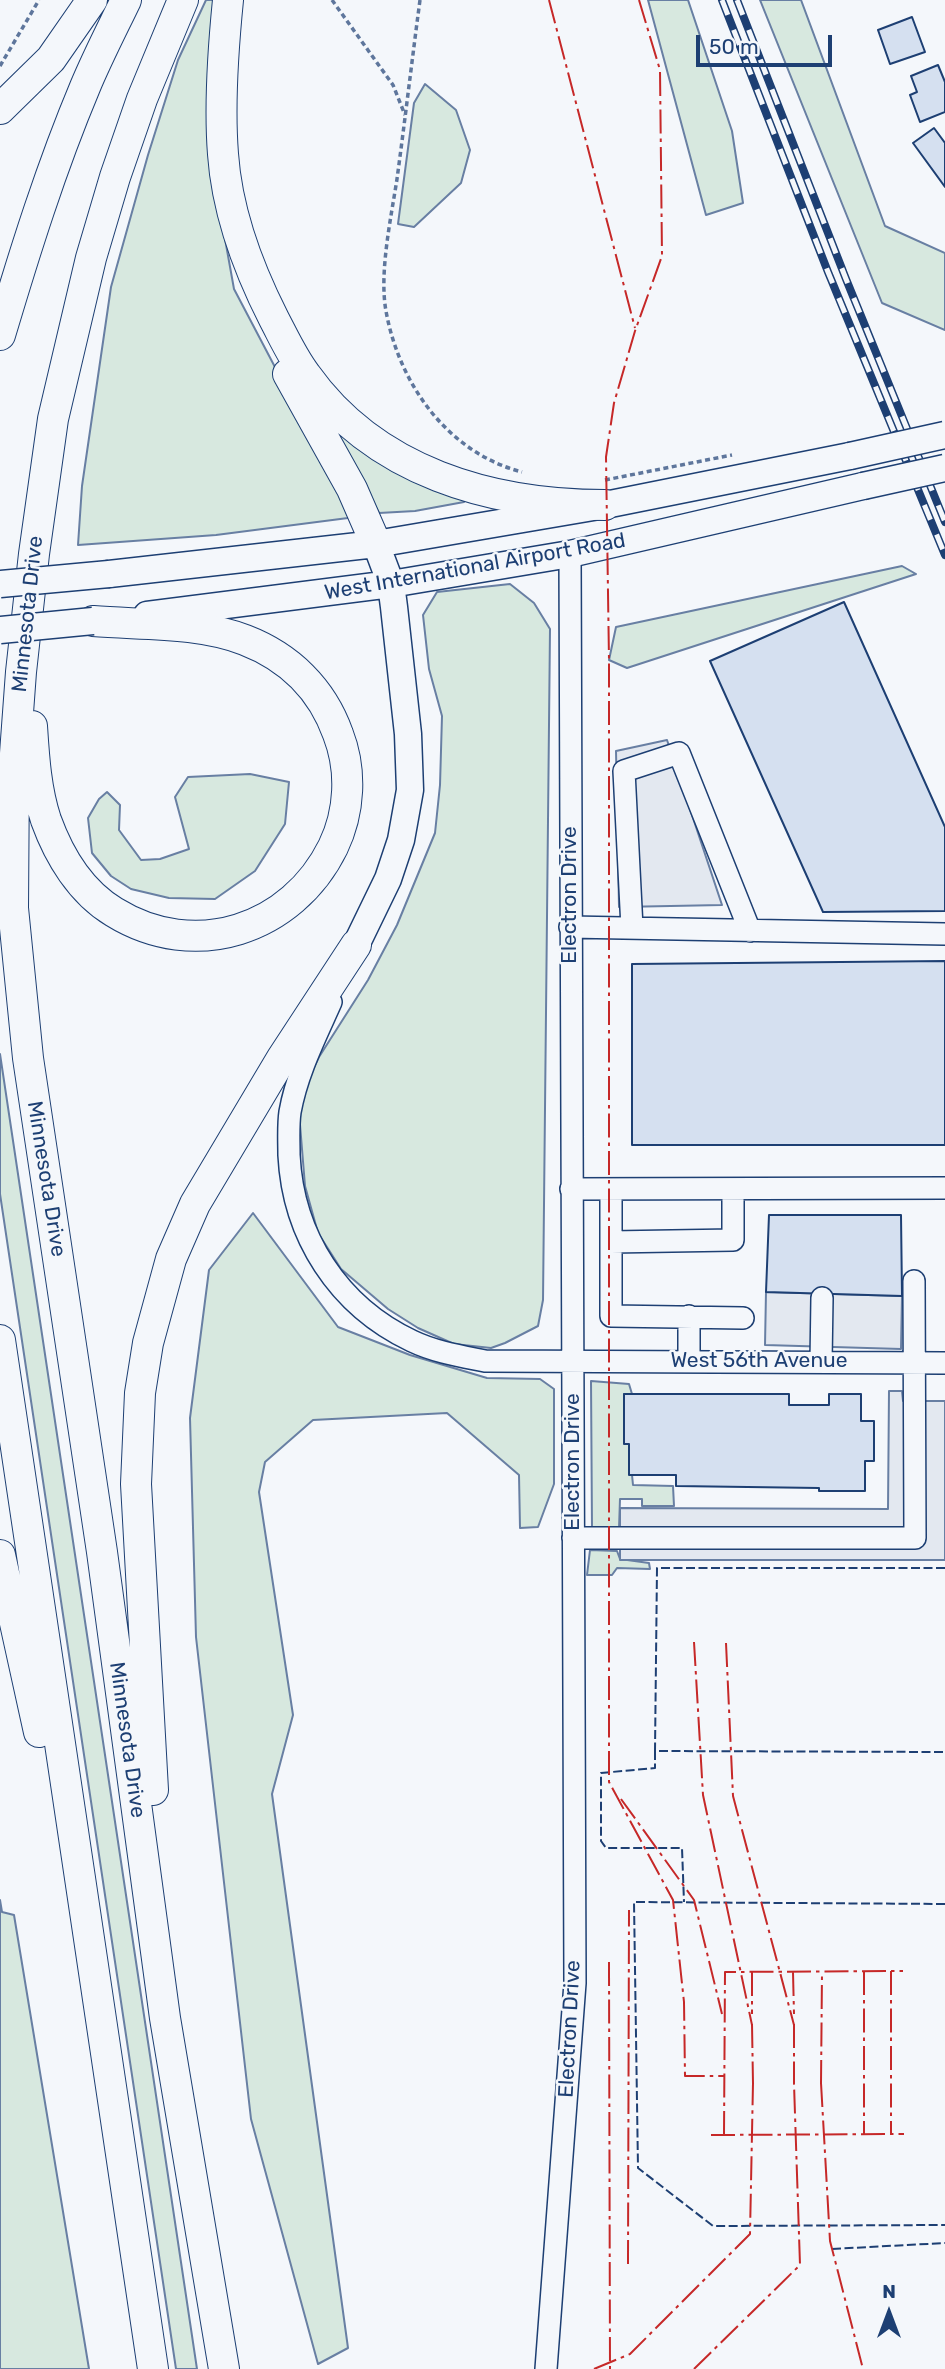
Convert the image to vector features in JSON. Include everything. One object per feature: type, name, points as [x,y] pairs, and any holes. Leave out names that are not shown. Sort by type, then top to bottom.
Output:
[{"type":"highway","points":[[0,109],[51,59],[92,0]]},
{"type":"highway","points":[[0,335],[27,243],[56,159],[86,85],[126,0]]},
{"type":"highway","name":"Minnesota Drive","points":[[183,0],[142,99],[115,177],[82,294],[50,440],[37,528],[12,635],[13,908],[28,1058],[100,1538],[165,2018],[225,2369]]},
{"type":"highway","points":[[228,0],[224,40],[223,154],[232,213],[262,296],[305,374],[327,401],[373,440],[418,469],[480,490],[565,505],[604,493]]},
{"type":"highway","points":[[241,241],[243,270],[253,300],[281,360],[352,489],[376,544]]},
{"type":"highway","points":[[12,635],[46,818],[58,848],[73,873],[112,911],[155,930],[182,935],[209,935],[236,930],[264,920],[307,887],[323,865],[339,833],[347,803],[347,775],[343,745],[333,719],[318,694],[299,672],[274,652],[242,639],[203,629],[93,621]]},
{"type":"highway","points":[[165,2018],[162,1896],[150,1758],[136,1484],[139,1393],[148,1343],[171,1259],[195,1204],[282,1058],[356,945]]},
{"type":"highway","points":[[0,1340],[153,2369]]},
{"type":"highway","points":[[0,1555],[103,2037]]},
{"type":"main road","name":"West International Airport Road","points":[[0,584],[376,544],[604,493],[850,456],[945,435]]},
{"type":"main road","name":"West International Airport Road","points":[[12,635],[93,621],[252,604],[391,584],[570,554],[945,468]]},
{"type":"main road","points":[[570,554],[582,524],[604,493]]},
{"type":"main road","points":[[356,945],[392,866],[401,840],[410,790],[408,734],[391,584],[376,544]]},
{"type":"street","name":"Electron Drive","points":[[546,2369],[575,1983],[570,554]]},
{"type":"street","points":[[632,929],[624,771],[679,753],[750,931]]},
{"type":"street","points":[[570,927],[945,934]]},
{"type":"street","name":"West 56th Avenue","points":[[356,945],[302,1066],[289,1115],[290,1176],[296,1207],[320,1261],[362,1310],[413,1342],[444,1353],[485,1361],[945,1363]]},
{"type":"street","points":[[571,1189],[945,1188]]},
{"type":"street","points":[[611,1189],[611,1315],[743,1318]]},
{"type":"street","points":[[611,1242],[733,1240],[733,1189]]},
{"type":"street","points":[[573,1538],[915,1538],[914,1281]]},
{"type":"street","points":[[821,1362],[822,1298]]},
{"type":"street","points":[[689,1316],[689,1361]]},
{"type":"path","points":[[0,66],[39,0]]},
{"type":"path","points":[[331,0],[393,85],[405,117]]},
{"type":"path","points":[[420,0],[386,262],[385,309],[397,355],[418,397],[453,437],[501,467],[527,474]]},
{"type":"path","points":[[604,493],[733,455]]},
{"type":"shaded area","points":[[206,0],[220,0],[218,200],[234,289],[350,510],[348,518],[216,535],[78,545],[82,486],[111,287],[178,60]]},
{"type":"shaded area","points":[[648,0],[688,0],[732,131],[743,203],[706,215]]},
{"type":"shaded area","points":[[760,0],[801,0],[885,226],[945,253],[945,330],[882,303]]},
{"type":"shaded area","points":[[425,84],[456,110],[470,150],[461,183],[414,227],[398,224],[414,103]]},
{"type":"shaded area","points":[[326,415],[464,495],[464,502],[415,511],[379,513]]},
{"type":"shaded area","points":[[902,566],[916,574],[627,668],[609,660],[616,627]]},
{"type":"shaded area","points":[[510,584],[534,603],[550,629],[543,1300],[538,1326],[491,1348],[454,1344],[418,1328],[388,1309],[341,1269],[318,1233],[305,1186],[298,1100],[319,1057],[368,980],[397,925],[435,833],[440,785],[442,716],[429,669],[423,615],[437,592]]},
{"type":"shaded area","points":[[667,740],[722,905],[619,907],[616,751]]},
{"type":"shaded area","points":[[250,774],[289,782],[285,824],[255,871],[215,899],[169,898],[131,889],[111,876],[92,853],[88,818],[99,799],[107,792],[120,805],[119,830],[141,860],[160,859],[189,849],[175,797],[188,777]]},
{"type":"shaded area","points":[[0,1054],[197,2369],[176,2369],[0,1194]]},
{"type":"shaded area","points":[[253,1213],[338,1327],[410,1355],[487,1378],[540,1379],[554,1389],[554,1484],[538,1527],[520,1528],[519,1475],[447,1413],[313,1420],[265,1462],[259,1492],[293,1715],[272,1794],[348,2348],[318,2364],[251,2119],[196,1637],[190,1418],[209,1270]]},
{"type":"shaded area","points":[[766,1292],[902,1296],[901,1349],[765,1345]]},
{"type":"shaded area","points":[[591,1381],[629,1384],[632,1394],[624,1394],[624,1443],[629,1444],[633,1485],[673,1486],[674,1506],[642,1506],[642,1499],[620,1499],[619,1529],[592,1529]]},
{"type":"shaded area","points":[[889,1391],[902,1391],[903,1401],[945,1401],[945,1560],[620,1560],[620,1508],[888,1509]]},
{"type":"shaded area","points":[[590,1550],[617,1551],[620,1559],[649,1563],[650,1569],[617,1568],[612,1575],[587,1575]]},
{"type":"shaded area","points":[[0,1900],[2,1912],[14,1915],[89,2369],[0,2369]]},
{"type":"building","points":[[912,17],[925,52],[890,64],[878,30]]},
{"type":"building","points":[[938,65],[945,82],[945,112],[920,122],[910,95],[917,92],[911,76]]},
{"type":"building","points":[[934,128],[945,143],[945,187],[913,143]]},
{"type":"building","points":[[844,602],[945,827],[945,911],[823,912],[710,661]]},
{"type":"building","points":[[945,961],[945,1145],[632,1145],[632,964]]},
{"type":"building","points":[[769,1215],[901,1215],[902,1296],[766,1292]]},
{"type":"building","points":[[624,1394],[789,1394],[789,1405],[829,1405],[829,1394],[861,1394],[861,1421],[874,1421],[874,1461],[865,1461],[865,1491],[676,1486],[676,1475],[629,1475],[629,1444],[624,1444]]},
{"type":"railway","points":[[722,0],[828,272],[945,555]]},
{"type":"railway","points":[[737,0],[945,522]]},
{"type":"fence","points":[[945,1568],[657,1568],[655,1751],[945,1752]]},
{"type":"fence","points":[[655,1751],[655,1768],[601,1773],[601,1841],[606,1848],[682,1848],[684,1902]]},
{"type":"fence","points":[[945,1904],[634,1902],[638,2168],[713,2226],[945,2225]]},
{"type":"fence","points":[[832,2249],[945,2243]]},
{"type":"power","points":[[549,0],[635,328]]},
{"type":"power","points":[[639,0],[660,70],[662,256],[635,331],[614,403],[606,457],[609,660],[609,1782],[673,1900],[684,2002],[685,2076],[725,2076]]},
{"type":"power","points":[[694,1642],[703,1795],[752,2025]]},
{"type":"power","points":[[726,1643],[733,1796],[794,2025]]},
{"type":"power","points":[[621,1799],[694,1900],[722,2014]]},
{"type":"power","points":[[628,2264],[629,1910]]},
{"type":"power","points":[[609,1962],[610,2369]]},
{"type":"power","points":[[864,1971],[864,2134]]},
{"type":"power","points":[[891,1971],[891,2134]]},
{"type":"power","points":[[724,2135],[725,1972],[903,1971]]},
{"type":"power","points":[[752,1972],[752,2014]]},
{"type":"power","points":[[793,1972],[794,2014]]},
{"type":"power","points":[[821,2084],[822,1972]]},
{"type":"power","points":[[752,2024],[753,2084]]},
{"type":"power","points":[[794,2024],[794,2084]]},
{"type":"power","points":[[594,2369],[630,2354],[750,2234],[753,2083]]},
{"type":"power","points":[[821,2083],[830,2241],[863,2369]]},
{"type":"power","points":[[694,2369],[800,2265],[794,2084]]},
{"type":"power","points":[[711,2135],[904,2134]]}]
